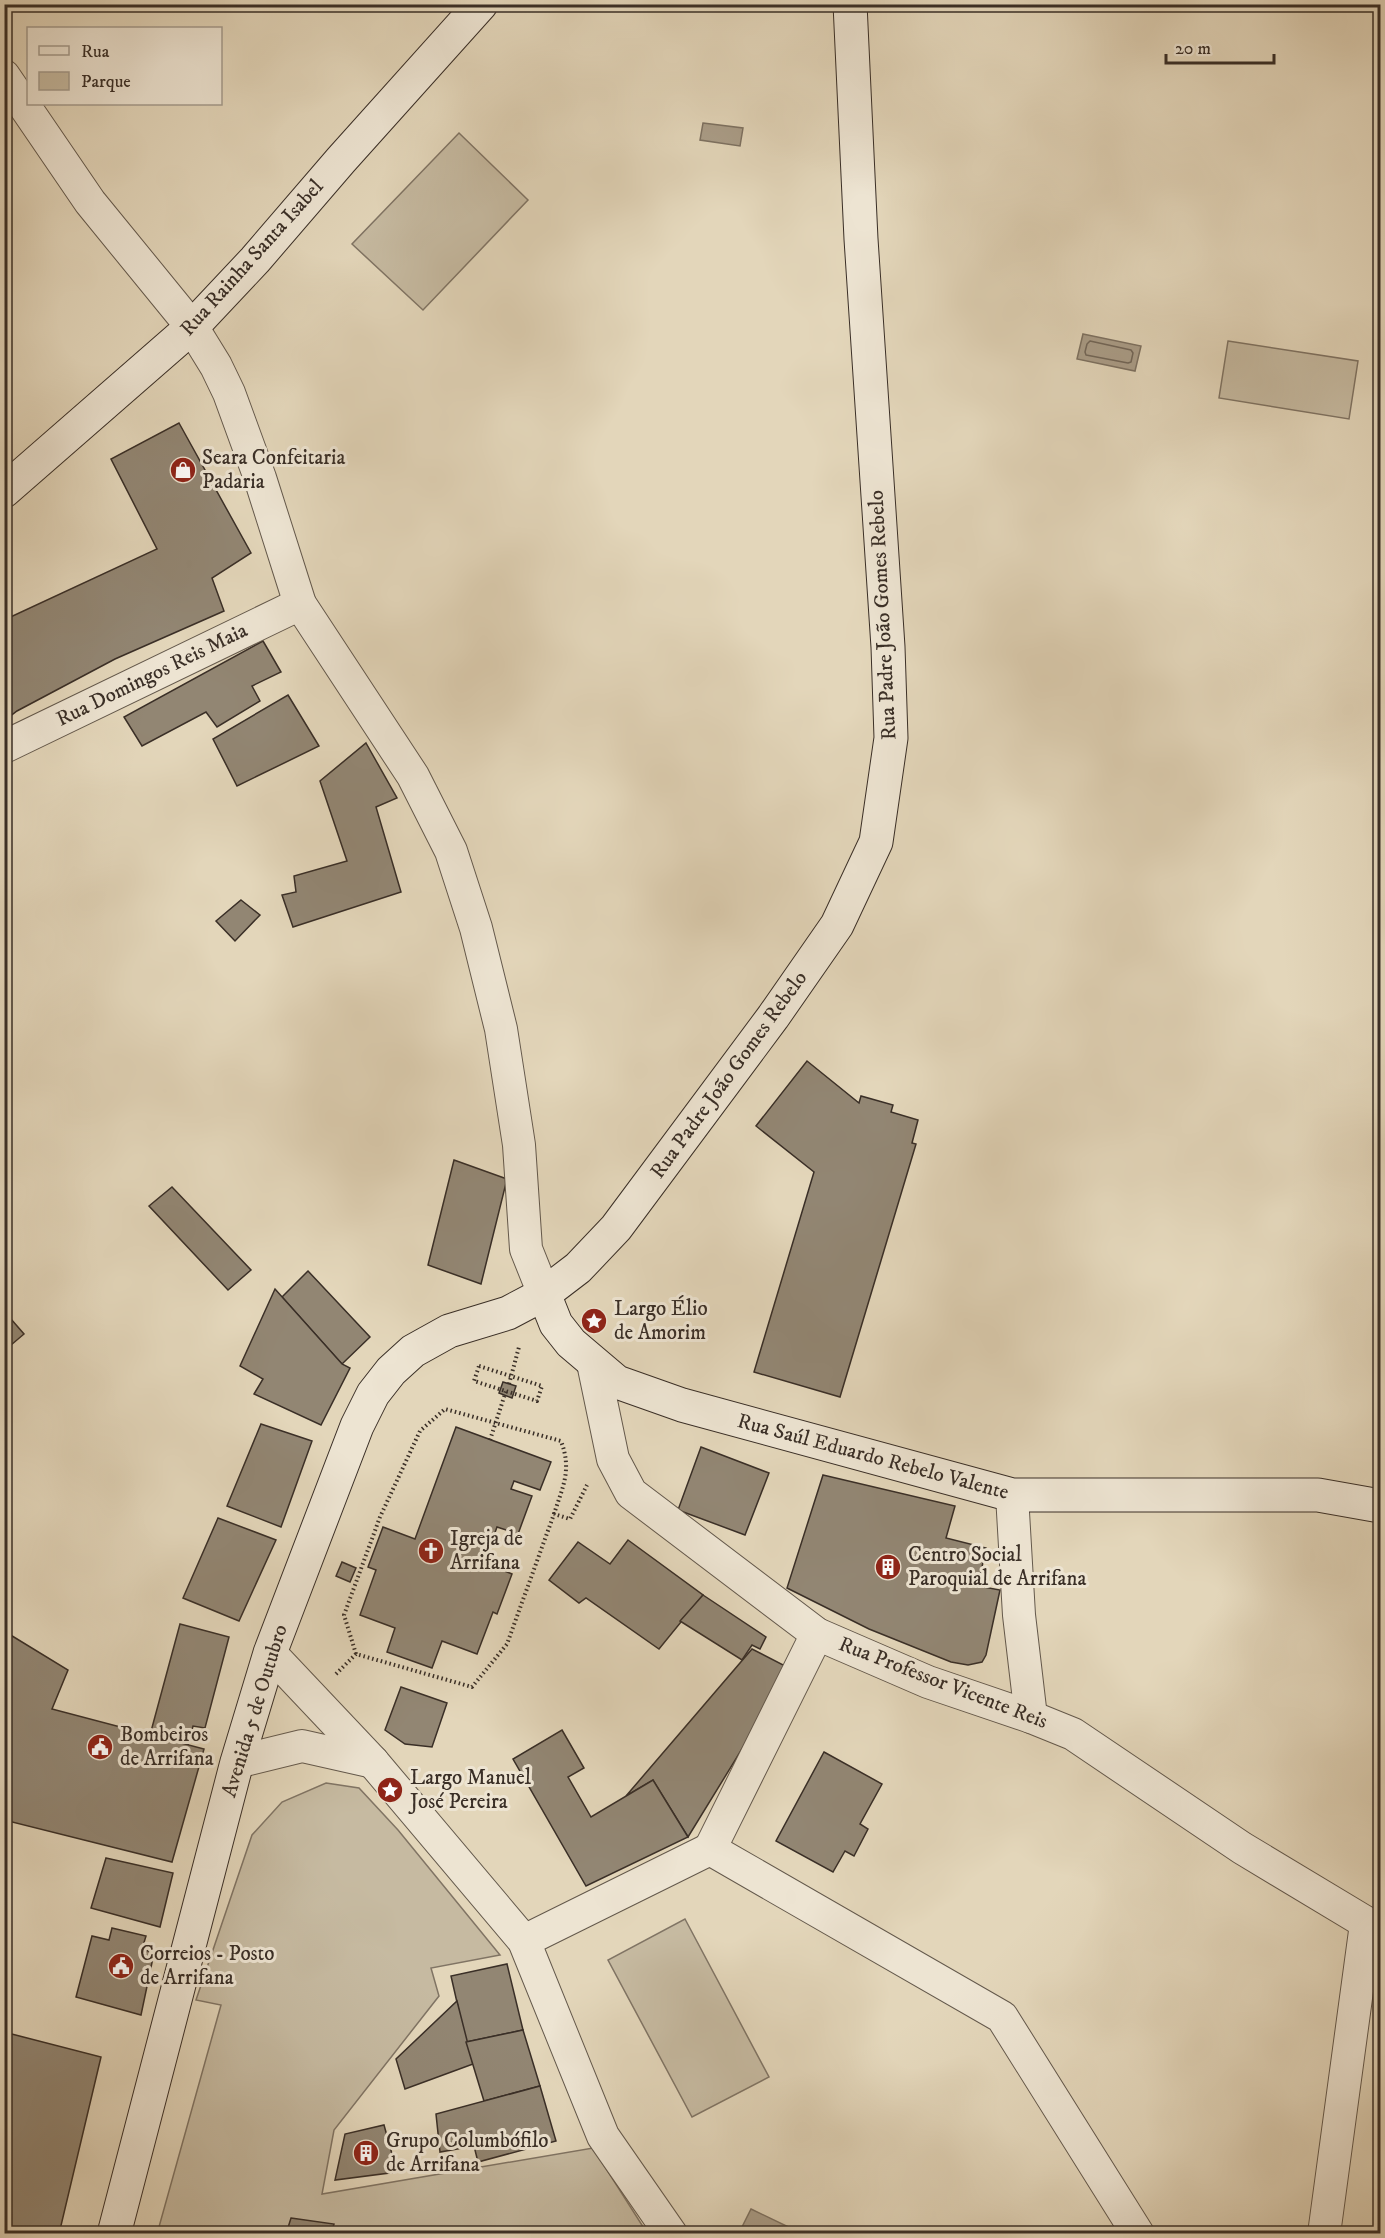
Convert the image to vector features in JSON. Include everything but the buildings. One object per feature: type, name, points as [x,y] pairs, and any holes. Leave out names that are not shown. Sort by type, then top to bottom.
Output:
[{"type":"main road","name":"Rua Rainha Santa Isabel","points":[[4,491],[192,327],[255,260],[340,160],[481,4]]},
{"type":"main road","name":"Rua Padre João Gomes Rebelo","points":[[544,1294],[578,1268],[616,1228],[773,1017],[837,925],[876,842],[891,738],[861,239],[850,4]]},
{"type":"main road","points":[[544,1294],[556,1324],[593,1363]]},
{"type":"main road","name":"Avenida 5 de Outubro","points":[[114,2234],[237,1762],[270,1653],[357,1426],[373,1394],[391,1371],[413,1351],[448,1330],[508,1313],[544,1294]]},
{"type":"main road","name":"Rua Saúl Eduardo Rebelo Valente","points":[[593,1363],[617,1382],[682,1405],[1012,1496],[1318,1495],[1380,1506]]},
{"type":"street","points":[[4,76],[90,202],[192,327],[229,393],[272,514],[300,604],[413,776],[451,851],[476,928],[501,1029],[519,1145],[526,1249],[544,1294]]},
{"type":"street","name":"Rua Domingos Reis Maia","points":[[4,747],[300,604]]},
{"type":"street","name":"Rua Professor Vicente Reis","points":[[593,1363],[612,1459],[631,1493],[817,1635],[928,1682],[1031,1717],[1073,1734],[1242,1848],[1373,1927]]},
{"type":"street","points":[[1012,1496],[1019,1615],[1031,1717]]},
{"type":"street","points":[[524,1941],[710,1849],[817,1635]]},
{"type":"street","points":[[270,1653],[373,1762],[524,1941],[603,2136],[671,2234]]},
{"type":"street","points":[[237,1762],[302,1746],[373,1762]]},
{"type":"street","points":[[710,1849],[1002,2017],[1138,2234]]},
{"type":"street","points":[[1324,2234],[1373,1927]]},
{"type":"path","points":[[509,1384],[519,1347]]},
{"type":"path","points":[[479,1366],[510,1376],[542,1386],[537,1401],[474,1381],[479,1366]]},
{"type":"path","points":[[490,1440],[506,1391]]},
{"type":"path","points":[[445,1409],[561,1441],[566,1453],[567,1471],[554,1514],[507,1644],[472,1688],[356,1654],[344,1615],[380,1516],[420,1431],[445,1409]]},
{"type":"path","points":[[554,1514],[570,1519],[590,1480]]},
{"type":"path","points":[[314,1699],[356,1654]]},
{"type":"green space","points":[[459,133],[528,200],[423,310],[352,244]]},
{"type":"green space","points":[[1228,341],[1358,361],[1349,419],[1219,398]]},
{"type":"green space","points":[[326,1783],[359,1788],[398,1830],[500,1955],[431,1968],[439,1996],[334,2130],[322,2194],[593,2148],[647,2233],[157,2234],[221,2005],[196,2000],[252,1835],[282,1802]]},
{"type":"green space","points":[[685,1919],[769,2077],[692,2117],[608,1960]]},
{"type":"water","points":[[703,123],[743,128],[740,146],[700,140]]},
{"type":"water","points":[[1083,334],[1141,346],[1135,371],[1077,359]]},
{"type":"water","points":[[751,2209],[801,2233],[739,2233]]},
{"type":"place","name":"Seara Confeitaria Padaria","points":[[183,470]]},
{"type":"place","name":"Largo Élio de Amorim","points":[[594,1321]]},
{"type":"place","name":"Igreja de Arrifana","points":[[431,1551]]},
{"type":"place","name":"Centro Social Paroquial de Arrifana","points":[[888,1567]]},
{"type":"place","name":"Bombeiros de Arrifana","points":[[100,1747]]},
{"type":"place","name":"Largo Manuel José Pereira","points":[[390,1790]]},
{"type":"place","name":"Correios - Posto de Arrifana","points":[[121,1966]]},
{"type":"place","name":"Grupo Columbófilo de Arrifana","points":[[366,2153]]}]
